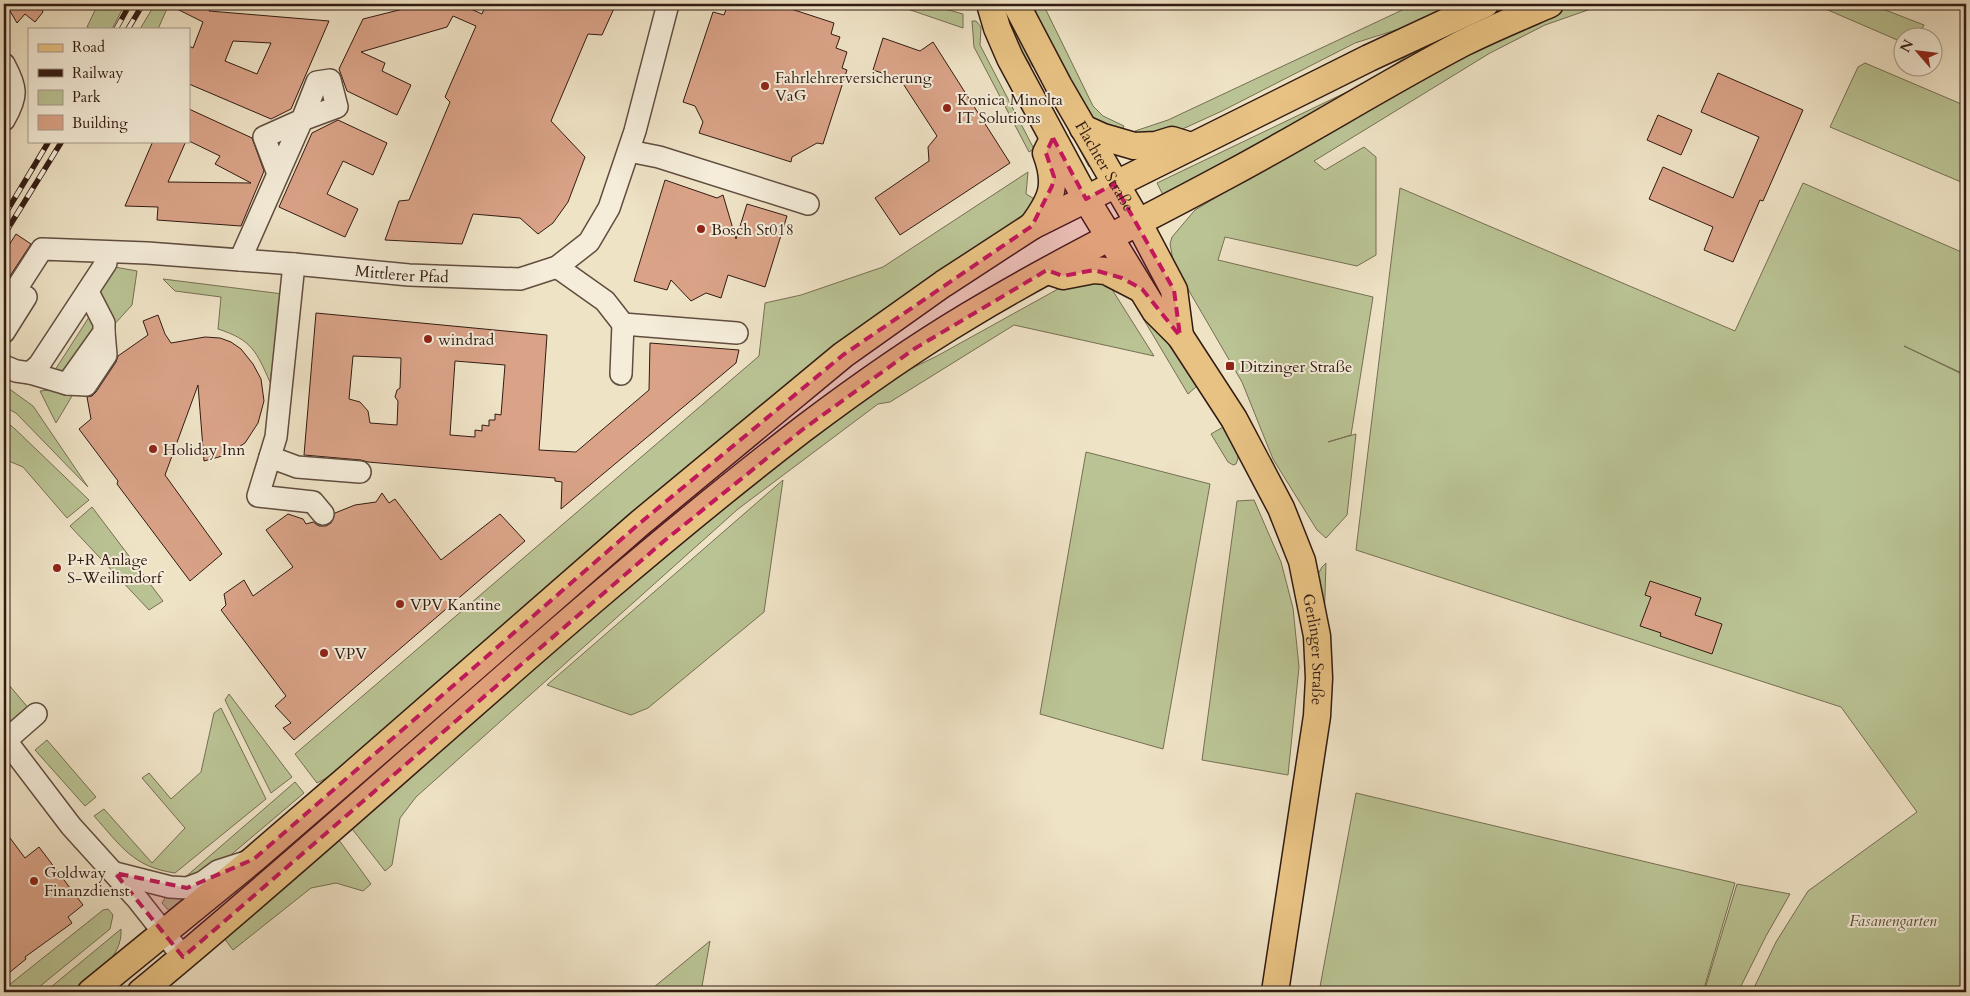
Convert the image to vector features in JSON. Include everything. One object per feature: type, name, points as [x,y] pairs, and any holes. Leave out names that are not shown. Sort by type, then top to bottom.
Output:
[{"type":"main road","name":"Flachter Straße","points":[[990,4],[997,28],[1010,58],[1109,238]]},
{"type":"main road","name":"Flachter Straße","points":[[1016,4],[1059,86],[1114,184],[1138,222]]},
{"type":"main road","points":[[91,992],[254,859],[640,523],[843,355],[942,284],[1032,226],[1192,145],[1485,4]]},
{"type":"main road","points":[[141,992],[286,870],[485,693],[664,541],[802,430],[914,349],[1047,270],[1270,152],[1464,42],[1550,4]]},
{"type":"main road","points":[[1083,128],[1103,137],[1134,146],[1156,145],[1172,140],[1192,145]]},
{"type":"main road","points":[[1032,226],[1048,202],[1052,186],[1054,177],[1046,153],[1053,138]]},
{"type":"main road","name":"Gerlinger Straße","points":[[1138,222],[1174,290],[1180,336]]},
{"type":"main road","name":"Gerlinger Straße","points":[[1109,238],[1155,311],[1180,336],[1234,419],[1281,508],[1302,560],[1317,636],[1319,678],[1317,716],[1275,992]]},
{"type":"main road","points":[[1047,270],[1063,276],[1094,270],[1106,271],[1142,289]]},
{"type":"street","name":"Mittlerer Pfad","points":[[55,250],[147,253],[408,275],[520,279],[557,267],[589,242],[609,208],[636,131],[668,4]]},
{"type":"street","points":[[4,64],[15,85],[13,105],[4,120]]},
{"type":"street","points":[[240,260],[278,174],[264,138],[302,120]]},
{"type":"street","points":[[629,151],[659,158],[808,204]]},
{"type":"street","points":[[4,308],[42,249],[55,250],[4,332]]},
{"type":"street","points":[[30,373],[49,352],[88,292],[106,263],[106,252]]},
{"type":"street","points":[[294,264],[276,437],[258,496],[313,502],[324,514]]},
{"type":"street","points":[[557,267],[605,302],[623,324],[620,374]]},
{"type":"street","points":[[4,366],[16,371],[30,373],[67,384],[86,385],[106,355],[104,323],[88,292]]},
{"type":"street","points":[[623,324],[737,333]]},
{"type":"street","points":[[270,457],[297,467],[360,472]]},
{"type":"street","points":[[36,714],[4,740],[71,826],[115,873],[183,957]]},
{"type":"street","points":[[115,873],[170,887],[187,888],[203,882],[218,871],[254,859]]},
{"type":"highlighted area","points":[[1053,138],[1086,199],[1114,184],[1174,290],[1180,336],[1142,289],[1122,278],[1094,270],[1063,276],[1047,270],[914,349],[802,430],[664,541],[183,957],[115,873],[187,888],[254,859],[640,523],[843,355],[1032,226],[1052,186],[1054,177],[1046,153]]},
{"type":"green space","points":[[98,4],[125,4],[113,28],[87,27]]},
{"type":"green space","points":[[155,4],[169,4],[158,28],[141,28]]},
{"type":"green space","points":[[893,4],[927,4],[963,14],[963,28]]},
{"type":"green space","points":[[1027,4],[1043,4],[1093,106],[1103,116],[1124,126],[1121,134],[1092,121]]},
{"type":"green space","points":[[1415,4],[1461,4],[1418,23],[1355,43],[1222,111],[1165,137],[1133,139],[1135,131],[1168,120]]},
{"type":"green space","points":[[1571,4],[1605,4],[1545,25],[1490,53],[1314,161],[1325,170],[1364,147],[1376,157],[1376,255],[1357,266],[1225,237],[1218,260],[1373,297],[1351,435],[1328,442],[1356,434],[1347,515],[1326,538],[1317,530],[1273,459],[1242,382],[1174,265],[1170,244],[1172,237],[1195,210],[1359,112],[1539,17]]},
{"type":"green space","points":[[1814,4],[1870,4],[1924,25],[1922,28],[1892,28],[1892,38]]},
{"type":"green space","points":[[1508,7],[1164,197],[1157,183],[1349,91],[1385,71],[1419,48],[1451,31]]},
{"type":"green space","points":[[1011,20],[1093,163],[1089,167],[1047,88],[1035,69],[1022,55],[1005,23]]},
{"type":"green space","points":[[972,21],[976,21],[981,27],[980,45],[1034,149],[1029,152],[974,47]]},
{"type":"green space","points":[[1865,63],[1892,74],[1892,78],[1900,78],[1966,106],[1966,184],[1830,127],[1858,67]]},
{"type":"green space","points":[[1028,172],[1026,194],[1038,201],[1029,214],[352,764],[317,783],[295,754],[759,356],[765,303],[801,295],[883,267]]},
{"type":"green space","name":"Fasanengarten","points":[[1803,183],[1966,254],[1966,375],[1904,346],[1966,376],[1966,992],[1752,992],[1776,942],[1808,891],[1917,812],[1841,707],[1356,550],[1400,188],[1735,331]]},
{"type":"green space","points":[[109,266],[137,271],[132,305],[111,328],[94,292]]},
{"type":"green space","points":[[163,279],[283,294],[270,382],[252,348],[246,342],[218,329],[221,297],[175,291]]},
{"type":"green space","points":[[1114,282],[1113,291],[1154,356],[1014,325],[890,402],[878,404],[738,509],[416,797],[400,818],[392,865],[385,871],[349,825],[749,484],[906,371],[937,356],[1067,284]]},
{"type":"green space","points":[[1125,288],[1139,300],[1197,386],[1188,394]]},
{"type":"green space","points":[[91,314],[98,330],[68,372],[55,370]]},
{"type":"green space","points":[[4,385],[33,406],[88,487],[16,413],[4,407]]},
{"type":"green space","points":[[66,388],[72,396],[56,423],[40,391]]},
{"type":"green space","points":[[4,420],[89,500],[67,518],[23,467],[4,459]]},
{"type":"green space","points":[[1223,427],[1237,449],[1238,459],[1236,464],[1233,465],[1228,462],[1211,434]]},
{"type":"green space","points":[[1086,452],[1210,484],[1163,749],[1040,714]]},
{"type":"green space","points":[[783,480],[764,612],[648,708],[631,715],[547,685]]},
{"type":"green space","points":[[1254,500],[1281,562],[1293,608],[1299,667],[1288,775],[1202,760],[1237,501]]},
{"type":"green space","points":[[92,507],[163,601],[149,610],[70,526]]},
{"type":"green space","points":[[1326,563],[1324,626],[1316,578]]},
{"type":"green space","points":[[4,679],[30,710],[9,727],[4,721]]},
{"type":"green space","points":[[229,694],[292,777],[271,793],[225,700]]},
{"type":"green space","points":[[221,708],[266,799],[175,873],[148,866],[120,846],[94,816],[104,809],[152,863],[185,828],[142,778],[149,773],[171,799],[201,772],[214,713]]},
{"type":"green space","points":[[47,740],[96,797],[85,806],[35,750]]},
{"type":"green space","points":[[295,782],[304,793],[213,870],[182,880]]},
{"type":"green space","points":[[1356,793],[1735,883],[1703,992],[1319,992]]},
{"type":"green space","points":[[336,836],[371,884],[363,891],[336,883],[311,888],[233,950],[224,938]]},
{"type":"green space","points":[[1737,884],[1790,894],[1766,936],[1738,992],[1704,992]]},
{"type":"green space","points":[[167,894],[186,897],[170,912],[162,903]]},
{"type":"green space","points":[[108,909],[113,915],[110,929],[33,992],[4,992],[4,989],[103,910]]},
{"type":"green space","points":[[121,929],[117,949],[105,965],[90,979],[74,992],[45,992]]},
{"type":"green space","points":[[710,941],[701,992],[648,992]]},
{"type":"building","points":[[6,4],[39,4],[43,12],[35,22],[25,14],[17,23]]},
{"type":"building","points":[[167,4],[213,4],[209,11],[329,21],[291,109],[271,119],[190,84],[190,46],[193,48],[203,22]],"holes":[[[233,41],[271,43],[257,74],[225,61]]]},
{"type":"building","points":[[423,4],[460,4],[482,14],[486,4],[616,4],[602,35],[588,34],[551,121],[585,157],[568,202],[553,223],[538,234],[520,218],[473,214],[462,244],[385,240],[399,201],[409,200],[450,102],[445,97],[476,26],[453,16],[447,27],[361,52],[385,63],[382,71],[411,85],[397,115],[347,91],[339,69],[363,19]]},
{"type":"building","name":"Fahrlehrerversicherung VaG","points":[[728,4],[741,7],[743,4],[776,4],[834,23],[831,34],[840,37],[836,48],[847,52],[842,68],[847,70],[823,144],[817,143],[792,157],[791,162],[699,133],[703,122],[695,106],[683,102],[713,12],[724,15]]},
{"type":"building","name":"Konica Minolta IT Solutions","points":[[883,38],[920,51],[933,42],[1010,163],[900,235],[875,198],[929,161],[928,147],[937,136],[900,79],[873,70]]},
{"type":"building","points":[[1718,73],[1803,110],[1763,201],[1760,200],[1733,262],[1704,250],[1713,227],[1649,199],[1663,167],[1733,198],[1759,137],[1701,112]]},
{"type":"building","points":[[190,109],[252,138],[264,171],[241,226],[157,220],[158,207],[125,206],[153,142],[186,142],[168,182],[251,183],[215,164],[220,156],[190,141]]},
{"type":"building","points":[[1658,115],[1692,130],[1681,155],[1647,140]]},
{"type":"building","points":[[338,120],[387,143],[373,175],[343,161],[327,194],[358,209],[345,237],[279,207],[312,133]]},
{"type":"building","points":[[665,180],[717,198],[723,195],[736,239],[747,204],[787,216],[765,287],[728,275],[721,298],[706,293],[691,301],[671,280],[667,290],[634,281]]},
{"type":"building","points":[[16,234],[31,244],[4,285],[4,253]]},
{"type":"building","points":[[316,313],[547,335],[539,450],[576,452],[649,390],[650,343],[739,350],[736,363],[561,509],[562,482],[555,481],[555,478],[304,455]],"holes":[[[353,356],[401,358],[400,388],[397,390],[395,397],[398,401],[397,425],[370,423],[368,411],[360,402],[349,399]],[[455,361],[505,365],[501,415],[495,414],[495,420],[489,420],[489,426],[482,425],[482,431],[475,430],[475,437],[450,435]]]},
{"type":"building","name":"Holiday Inn","points":[[158,315],[165,334],[171,343],[205,337],[220,338],[231,342],[241,349],[253,364],[261,379],[264,401],[258,423],[245,443],[226,455],[204,461],[198,385],[165,475],[222,554],[190,581],[117,484],[118,481],[79,429],[91,419],[87,397],[92,396],[96,392],[118,356],[148,335],[143,321]]},
{"type":"building","name":"VPV","points":[[382,493],[389,503],[395,499],[441,560],[500,514],[525,541],[294,740],[283,728],[291,723],[275,706],[286,696],[221,610],[226,605],[224,594],[244,580],[253,596],[293,567],[266,530],[288,514],[303,519],[306,524],[313,522],[319,526],[326,526],[331,523],[335,513],[355,505],[376,502]]},
{"type":"building","points":[[1650,581],[1701,598],[1695,615],[1722,624],[1712,654],[1660,636],[1661,633],[1640,626],[1651,597],[1645,595]]},
{"type":"building","name":"Goldway Finanzdienst","points":[[4,830],[25,858],[39,847],[83,905],[68,917],[72,923],[25,957],[26,959],[4,977]]},
{"type":"railway","points":[[117,28],[130,4]]},
{"type":"railway","points":[[129,28],[143,4]]},
{"type":"railway","points":[[4,216],[48,142]]},
{"type":"railway","points":[[4,235],[61,142]]},
{"type":"place","name":"Fahrlehrerversicherung VaG","points":[[765,86]]},
{"type":"place","name":"Konica Minolta IT Solutions","points":[[947,108]]},
{"type":"place","name":"Bosch St018","points":[[701,229]]},
{"type":"place","name":"windrad","points":[[428,339]]},
{"type":"place","name":"Ditzinger Straße","points":[[1230,366]]},
{"type":"place","name":"Holiday Inn","points":[[153,449]]},
{"type":"place","name":"P+R Anlage S-Weilimdorf","points":[[57,568]]},
{"type":"place","name":"VPV Kantine","points":[[400,604]]},
{"type":"place","name":"VPV","points":[[324,653]]},
{"type":"place","name":"Goldway Finanzdienst","points":[[34,881]]}]
